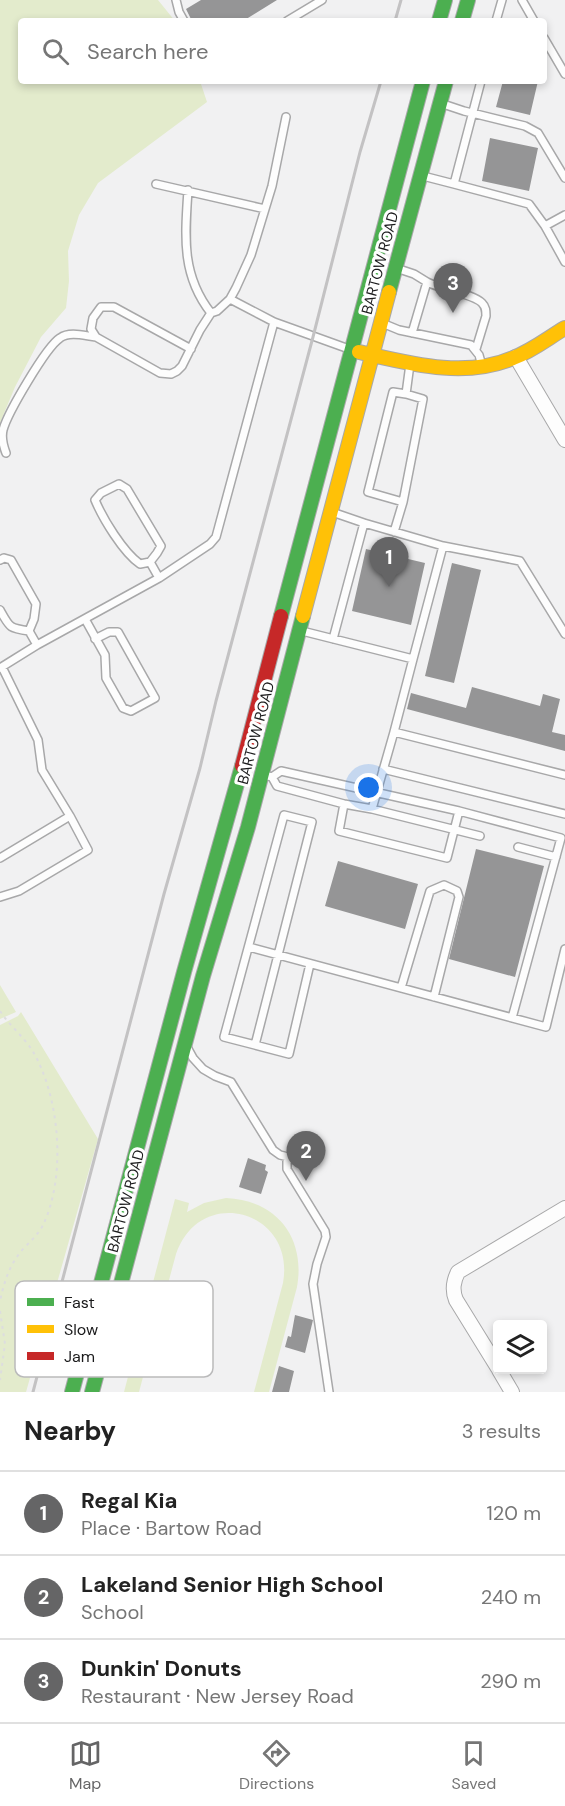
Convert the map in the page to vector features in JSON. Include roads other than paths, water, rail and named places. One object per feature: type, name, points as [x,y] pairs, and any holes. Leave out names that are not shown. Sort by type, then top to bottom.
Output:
[{"type":"main road","points":[[440,18],[445,0]]},
{"type":"main road","points":[[463,18],[468,0]]},
{"type":"main road","name":"BARTOW ROAD","points":[[102,1281],[184,972],[241,770],[422,84]]},
{"type":"main road","name":"BARTOW ROAD","points":[[122,1281],[186,1041],[267,776],[300,630],[445,84]]},
{"type":"main road","points":[[419,98],[440,103]]},
{"type":"main road","points":[[352,350],[410,364],[457,369],[505,362],[565,328]]},
{"type":"main road","name":"BARTOW ROAD","points":[[72,1392],[76,1377]]},
{"type":"main road","name":"BARTOW ROAD","points":[[92,1392],[96,1377]]},
{"type":"street","points":[[516,357],[565,440]]},
{"type":"street","points":[[241,770],[267,776]]},
{"type":"street","points":[[493,1361],[456,1300],[453,1293],[453,1282],[458,1272],[565,1208]]},
{"type":"street","points":[[501,1374],[513,1392]]},
{"type":"lane","points":[[176,0],[182,18]]},
{"type":"lane","points":[[292,18],[322,0]]},
{"type":"lane","points":[[497,18],[502,0]]},
{"type":"lane","points":[[522,0],[532,18]]},
{"type":"lane","points":[[547,43],[565,74]]},
{"type":"lane","points":[[454,184],[480,84]]},
{"type":"lane","points":[[440,103],[525,126],[538,133],[565,178]]},
{"type":"lane","points":[[6,453],[2,440],[5,424],[47,351],[66,335],[96,337],[160,373],[171,374],[182,366],[211,313],[217,311],[230,299],[251,255],[272,186],[286,117]]},
{"type":"lane","points":[[421,176],[529,204],[565,261]]},
{"type":"lane","points":[[156,184],[265,209]]},
{"type":"lane","points":[[188,190],[185,242],[190,270],[202,302],[211,313]]},
{"type":"lane","points":[[545,226],[565,215]]},
{"type":"lane","points":[[396,268],[444,289],[477,299],[482,303],[486,316],[477,349],[482,366]]},
{"type":"lane","points":[[412,333],[427,282]]},
{"type":"lane","points":[[230,299],[274,322],[352,350]]},
{"type":"lane","points":[[96,337],[91,329],[93,318],[101,307],[114,307],[191,349]]},
{"type":"lane","points":[[0,897],[19,891],[88,850],[42,770],[38,740],[1,667],[159,578],[216,537],[274,322]]},
{"type":"lane","points":[[381,323],[412,333],[471,345],[477,349]]},
{"type":"lane","points":[[406,394],[410,364]]},
{"type":"lane","points":[[394,532],[403,502],[423,399],[393,392],[369,492],[403,502]]},
{"type":"lane","points":[[119,484],[127,489],[160,546],[150,562],[140,564],[132,559],[101,514],[95,500],[101,493],[119,484]]},
{"type":"lane","points":[[331,512],[444,546],[520,561],[565,634]]},
{"type":"lane","points":[[333,639],[364,523]]},
{"type":"lane","points":[[372,809],[444,546]]},
{"type":"lane","points":[[0,560],[4,558],[11,560],[36,604],[34,619],[29,631]]},
{"type":"lane","points":[[150,562],[159,578]]},
{"type":"lane","points":[[0,610],[13,628],[29,631],[37,645]]},
{"type":"lane","points":[[85,619],[95,639],[106,661],[106,678],[123,708],[131,711],[155,698],[118,632],[110,632],[95,639]]},
{"type":"lane","points":[[300,630],[413,659]]},
{"type":"lane","points":[[394,732],[565,775]]},
{"type":"lane","points":[[383,769],[565,814]]},
{"type":"lane","points":[[480,836],[277,786],[267,776],[281,771],[377,791],[563,838],[512,1018]]},
{"type":"lane","points":[[344,804],[339,831],[447,858],[459,811]]},
{"type":"lane","points":[[255,1045],[312,822],[284,815],[224,1037],[289,1054],[310,964]]},
{"type":"lane","points":[[0,858],[69,816]]},
{"type":"lane","points":[[518,847],[556,857]]},
{"type":"lane","points":[[401,988],[430,891],[444,885],[458,891],[459,897],[434,997]]},
{"type":"lane","points":[[249,948],[546,1028],[565,949]]},
{"type":"lane","points":[[186,1041],[193,1058],[203,1069],[231,1082],[273,1150],[292,1158]]},
{"type":"lane","points":[[306,1148],[287,1161],[287,1169],[325,1231],[326,1237],[313,1284],[329,1392]]},
{"type":"railway","points":[[396,18],[401,0]]},
{"type":"railway","points":[[62,1281],[164,894],[200,768],[360,152],[380,84]]},
{"type":"railway","points":[[33,1392],[37,1377]]},
{"type":"place","name":"Dunkin' Donuts","points":[[453,313]]},
{"type":"place","name":"Regal Kia","points":[[389,587]]},
{"type":"place","name":"Lakeland Senior High School","points":[[306,1181]]}]
